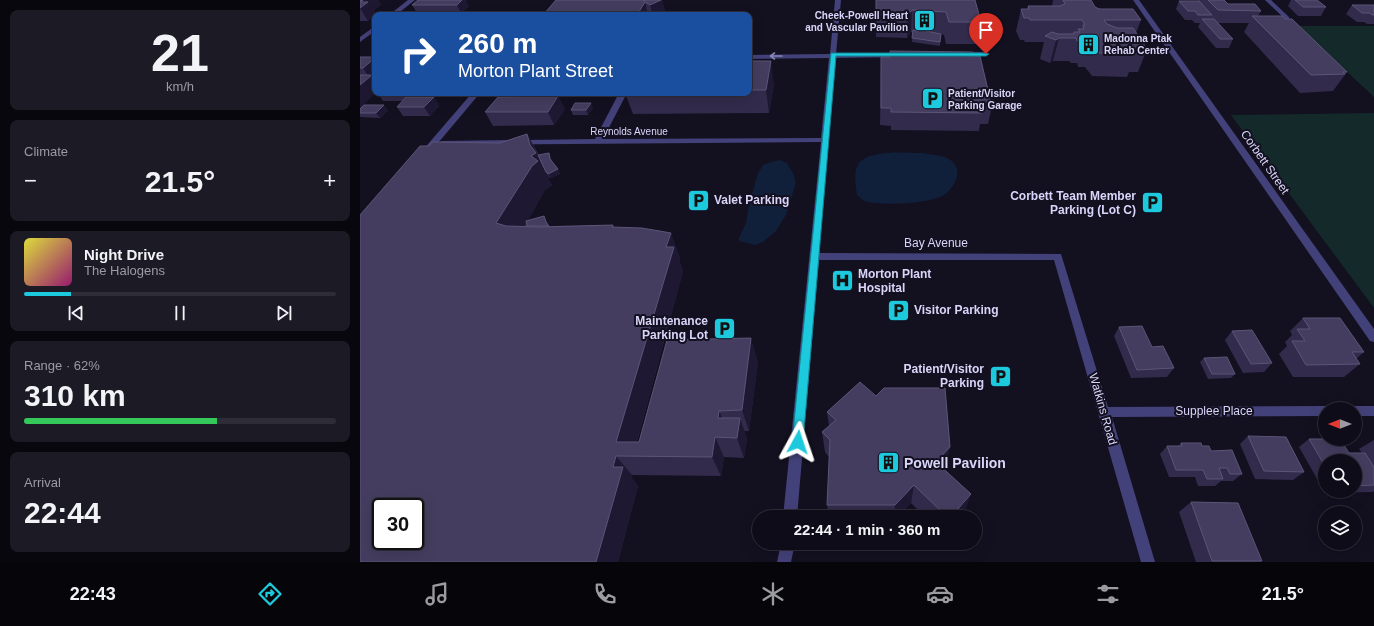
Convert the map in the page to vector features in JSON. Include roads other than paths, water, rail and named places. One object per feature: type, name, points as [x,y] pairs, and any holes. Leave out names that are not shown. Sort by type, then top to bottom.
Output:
[{"type":"street","points":[[396,12],[412,0]]},
{"type":"street","points":[[791,510],[838,0]]},
{"type":"street","name":"Corbett Street","points":[[1136,0],[1374,338]]},
{"type":"street","points":[[1268,0],[1287,18]]},
{"type":"street","points":[[360,40],[372,30]]},
{"type":"street","points":[[752,57],[911,54]]},
{"type":"street","points":[[952,54],[986,54]]},
{"type":"street","points":[[421,158],[473,96]]},
{"type":"street","points":[[598,141],[621,96]]},
{"type":"street","name":"Reynolds Avenue","points":[[434,142],[825,140]]},
{"type":"street","name":"Bay Avenue","points":[[814,257],[1058,256]]},
{"type":"street","name":"Watkins Road","points":[[1058,256],[1148,562]]},
{"type":"street","name":"Supplee Place","points":[[1104,412],[1318,411]]},
{"type":"street","points":[[1362,411],[1374,411]]},
{"type":"water","points":[[923,153],[945,158],[952,161],[956,165],[956,180],[948,192],[944,195],[917,202],[893,204],[872,203],[863,200],[857,195],[855,180],[856,168],[863,160],[878,154]]},
{"type":"water","points":[[780,160],[787,163],[793,173],[796,183],[786,215],[776,231],[763,242],[755,245],[739,241],[746,223],[749,204],[758,173],[763,165]]},
{"type":"place","name":"Cheek-Powell Heart and Vascular Pavilion","points":[[924,21]]},
{"type":"place","name":"Madonna Ptak Rehab Center","points":[[1088,44]]},
{"type":"place","name":"Patient/Visitor Parking Garage","points":[[932,99]]},
{"type":"place","name":"Valet Parking","points":[[699,200]]},
{"type":"place","name":"Corbett Team Member Parking (Lot C)","points":[[1152,203]]},
{"type":"place","name":"Morton Plant Hospital","points":[[842,281]]},
{"type":"place","name":"Visitor Parking","points":[[899,310]]},
{"type":"place","name":"Maintenance Parking Lot","points":[[724,328]]},
{"type":"place","name":"Patient/Visitor Parking","points":[[1000,376]]},
{"type":"place","name":"Powell Pavilion","points":[[889,463]]}]
